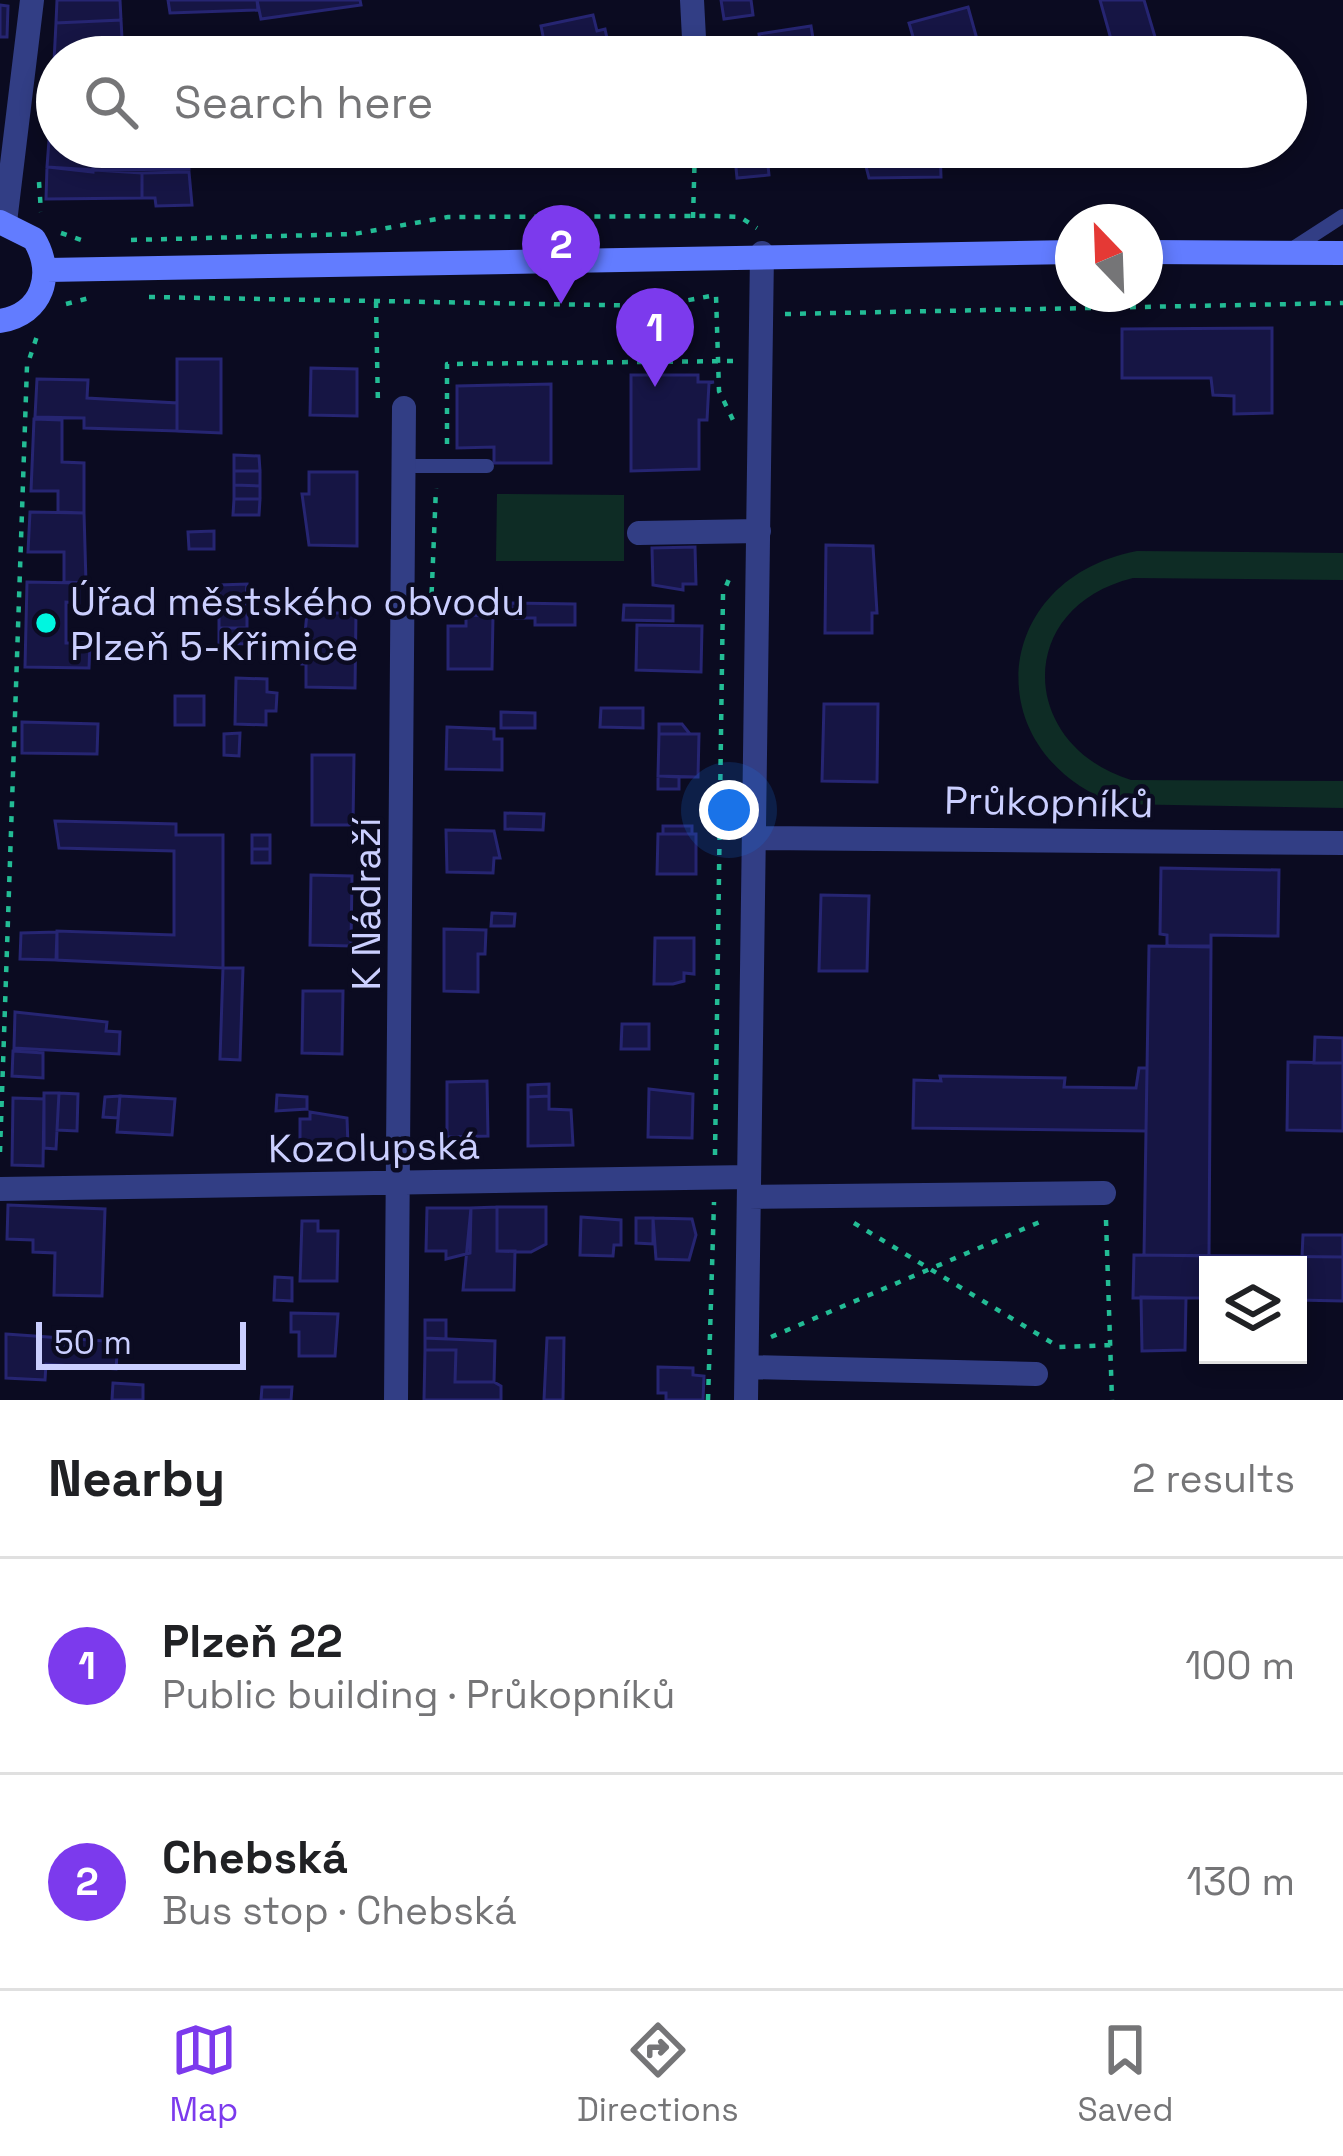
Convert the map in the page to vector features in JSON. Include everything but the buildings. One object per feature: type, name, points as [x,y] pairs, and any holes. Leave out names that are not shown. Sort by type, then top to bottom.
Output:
[{"type":"main road","points":[[0,321],[26,311],[38,300],[46,270],[34,239],[2,222]]},
{"type":"main road","points":[[46,270],[763,242],[1055,251]]},
{"type":"main road","points":[[1163,252],[1343,253]]},
{"type":"street","points":[[2,222],[32,0]]},
{"type":"street","points":[[692,0],[693,36]]},
{"type":"street","points":[[746,1400],[763,242]]},
{"type":"street","name":"K Nádraží","points":[[396,1400],[404,408]]},
{"type":"street","points":[[639,533],[759,531]]},
{"type":"street","name":"Průkopníků","points":[[754,838],[1343,843]]},
{"type":"street","name":"Kozolupská","points":[[0,1189],[715,1178],[749,1187],[1104,1192]]},
{"type":"street","points":[[747,1357],[1036,1374]]},
{"type":"lane","points":[[1287,253],[1343,216]]},
{"type":"lane","points":[[404,466],[487,466]]},
{"type":"path","points":[[693,218],[694,168]]},
{"type":"path","points":[[39,176],[41,212],[65,236],[89,242]]},
{"type":"path","points":[[111,241],[354,234],[448,218],[740,218],[763,242]]},
{"type":"path","points":[[133,297],[657,306],[716,296],[719,391],[736,426]]},
{"type":"path","points":[[376,302],[375,407],[404,408]]},
{"type":"path","points":[[762,314],[1343,303]]},
{"type":"path","points":[[431,614],[433,494],[447,465],[447,364],[761,360]]},
{"type":"path","points":[[0,1152],[27,366]]},
{"type":"path","points":[[708,1400],[723,594],[730,576]]},
{"type":"path","points":[[1104,1192],[1114,1345],[1112,1400]]},
{"type":"path","points":[[747,1357],[1061,1212]]},
{"type":"path","points":[[852,1221],[1059,1347],[1114,1345]]},
{"type":"green space","points":[[497,494],[624,495],[624,561],[496,561]]},
{"type":"green space","points":[[1137,551],[1343,553],[1343,580],[1133,578],[1094,594],[1067,617],[1050,645],[1045,677],[1051,708],[1067,738],[1094,762],[1131,780],[1343,781],[1343,808],[1116,804],[1071,779],[1040,746],[1022,708],[1019,668],[1029,630],[1052,595],[1088,568]]},
{"type":"place","name":"Chebská","points":[[561,304]]},
{"type":"place","name":"Plzeň 22","points":[[655,387]]},
{"type":"place","name":"Úřad městského obvodu Plzeň 5-Křimice","points":[[46,623]]}]
